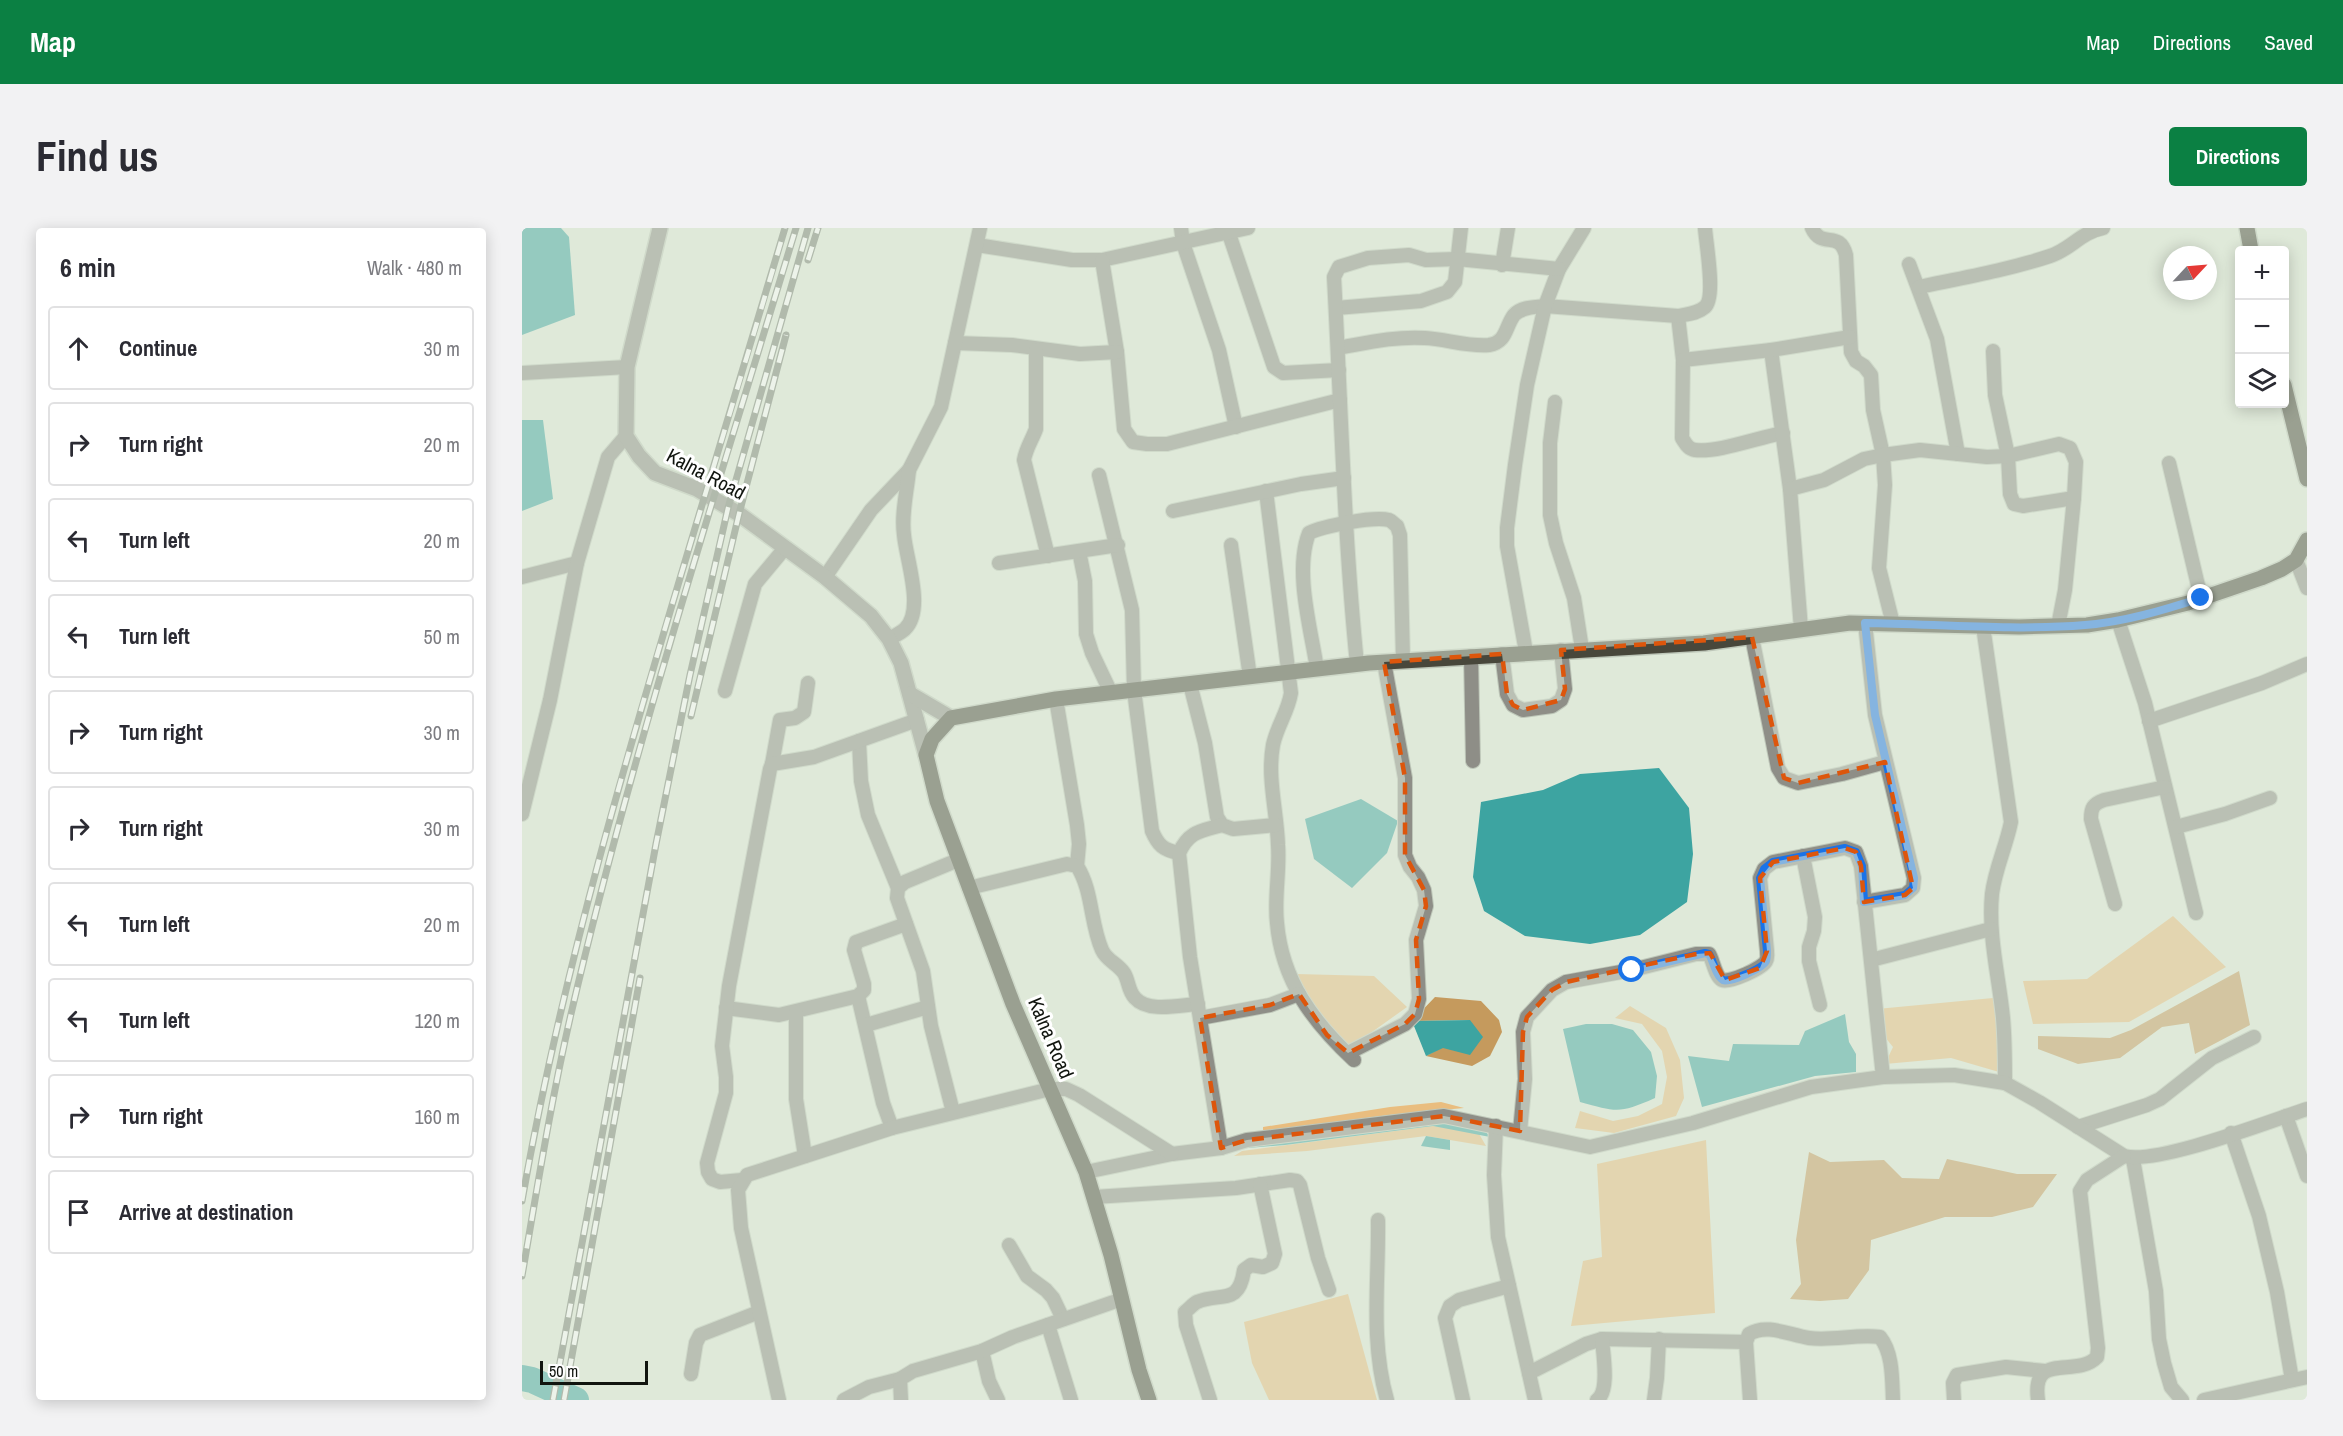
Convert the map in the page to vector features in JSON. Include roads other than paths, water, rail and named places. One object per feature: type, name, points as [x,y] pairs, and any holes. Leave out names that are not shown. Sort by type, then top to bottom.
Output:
[{"type":"main road","points":[[2247,228],[2250,246]]},
{"type":"main road","points":[[2289,405],[2307,479]]},
{"type":"main road","points":[[926,755],[932,738],[951,718],[1056,699],[1357,664],[1693,643],[1865,623],[1983,626],[2087,625],[2118,620],[2201,598],[2261,578],[2296,560],[2307,540]]},
{"type":"main road","name":"Kalna Road","points":[[926,755],[937,801],[1013,1004],[1086,1172],[1112,1255],[1139,1370],[1149,1400]]},
{"type":"street","points":[[522,814],[550,700],[577,563],[608,457],[626,436],[627,367],[660,228]]},
{"type":"street","points":[[825,577],[871,510],[909,470],[941,407],[980,228]]},
{"type":"street","points":[[1181,228],[1183,243],[1219,350],[1236,428]]},
{"type":"street","points":[[977,245],[1072,260],[1102,260],[1248,228]]},
{"type":"street","points":[[1336,308],[1421,301],[1447,292],[1455,282],[1461,228]]},
{"type":"street","points":[[1502,264],[1508,228]]},
{"type":"street","points":[[1526,652],[1510,568],[1507,528],[1527,386],[1545,306],[1559,269],[1584,228]]},
{"type":"street","points":[[1338,348],[1400,338],[1426,338],[1487,345],[1498,342],[1506,334],[1515,314],[1526,308],[1545,306],[1678,316],[1696,313],[1707,306],[1711,294],[1705,228]]},
{"type":"street","points":[[1812,228],[1816,237],[1823,240],[1837,240],[1843,245],[1846,255],[1851,352],[1856,361],[1864,366],[1871,375],[1874,410],[1883,455],[1885,485],[1879,568],[1893,624]]},
{"type":"street","points":[[1918,287],[2053,255],[2079,237],[2103,228]]},
{"type":"street","points":[[1227,231],[1274,367],[1284,373],[1339,370]]},
{"type":"street","points":[[1357,664],[1348,574],[1334,277],[1339,267],[1348,262],[1392,255],[1409,255],[1426,260],[1457,259],[1559,269]]},
{"type":"street","points":[[1102,260],[1117,352],[1124,429],[1133,442],[1167,444],[1340,400]]},
{"type":"street","points":[[1909,264],[1937,339],[1958,454]]},
{"type":"street","points":[[1678,316],[1683,360],[1682,438],[1687,447],[1696,450],[1735,446],[1761,437],[1783,433]]},
{"type":"street","points":[[1683,360],[1771,350],[1850,337]]},
{"type":"street","points":[[955,343],[1012,345],[1036,350],[1080,354],[1117,352]]},
{"type":"street","points":[[1036,350],[1036,429],[1026,448],[1024,460],[1048,556]]},
{"type":"street","points":[[1771,350],[1790,489],[1801,629]]},
{"type":"street","points":[[1994,351],[1995,395],[2008,456],[2010,494],[2014,504],[2024,506],[2074,498]]},
{"type":"street","points":[[522,374],[627,367]]},
{"type":"street","points":[[1555,402],[1550,443],[1550,515],[1556,543],[1574,598],[1582,649]]},
{"type":"street","name":"Kalna Road","points":[[626,436],[655,474],[697,489],[738,514],[825,577],[871,616],[889,639],[901,663],[926,755]]},
{"type":"street","points":[[1790,489],[1824,480],[1857,462],[1883,455],[1920,450],[1987,457],[2008,456],[2059,444],[2070,448],[2076,462],[2074,498],[2065,590],[2058,626]]},
{"type":"street","points":[[2169,463],[2201,598]]},
{"type":"street","points":[[889,639],[905,629],[911,620],[915,603],[903,535],[909,470]]},
{"type":"street","points":[[1100,475],[1132,610],[1134,690],[1152,831],[1158,844],[1166,850],[1179,853]]},
{"type":"street","points":[[1173,512],[1266,491],[1344,478]]},
{"type":"street","points":[[1266,491],[1286,672],[1291,693],[1289,707],[1273,743],[1271,768],[1279,883],[1276,922],[1282,952],[1305,1006],[1327,1035],[1351,1057],[1405,1024],[1415,1014],[1419,999],[1416,940],[1426,906],[1424,890],[1405,855],[1405,778],[1384,662]]},
{"type":"street","points":[[1317,669],[1304,584],[1305,543],[1309,533],[1319,528],[1346,522],[1389,520],[1397,526],[1400,535],[1403,660]]},
{"type":"street","points":[[999,563],[1118,545]]},
{"type":"street","points":[[1231,545],[1250,676]]},
{"type":"street","points":[[725,691],[755,584],[785,548]]},
{"type":"street","points":[[1079,551],[1085,581],[1086,634],[1092,653],[1111,693]]},
{"type":"street","points":[[2296,560],[2307,588]]},
{"type":"street","points":[[522,577],[577,563]]},
{"type":"street","points":[[2118,620],[2149,721],[2196,913]]},
{"type":"street","points":[[1864,902],[1905,895],[1913,888],[1914,878],[1875,715],[1865,623]]},
{"type":"street","points":[[1983,626],[2012,822],[1997,867],[1992,894],[1991,929],[2003,1018],[2005,1083]]},
{"type":"street","points":[[1752,637],[1778,768],[1784,778],[1798,783],[1885,762]]},
{"type":"street","points":[[1502,654],[1507,694],[1513,705],[1523,710],[1552,706],[1561,700],[1565,689],[1561,650]]},
{"type":"street","points":[[1471,656],[1473,761]]},
{"type":"street","points":[[2149,721],[2262,683],[2307,664]]},
{"type":"street","points":[[742,1180],[720,1182],[712,1179],[708,1172],[707,1162],[726,1093],[722,1046],[726,1008],[780,720],[795,718],[804,712],[808,683]]},
{"type":"street","points":[[1190,684],[1207,752],[1217,817],[1222,825]]},
{"type":"street","points":[[910,694],[951,718]]},
{"type":"street","points":[[1056,699],[1077,825],[1079,844],[1077,866],[1084,878],[1101,948],[1108,961],[1119,966],[1126,976],[1136,1000],[1149,1006],[1198,1004]]},
{"type":"street","points":[[772,764],[814,757],[917,720]]},
{"type":"street","points":[[859,741],[861,781],[868,815],[898,888],[897,898],[923,971],[928,1007],[953,1112]]},
{"type":"street","points":[[2115,904],[2091,819],[2091,810],[2094,804],[2104,800],[2165,787]]},
{"type":"street","points":[[2176,827],[2225,814],[2270,798]]},
{"type":"street","points":[[1221,1148],[1190,957],[1179,853],[1184,840],[1194,834],[1222,825],[1233,829],[1276,825]]},
{"type":"street","points":[[1520,1131],[1525,1079],[1523,1032],[1527,1017],[1552,990],[1566,982],[1632,970],[1696,954],[1709,954],[1720,978],[1725,980],[1732,980],[1760,968],[1766,962],[1767,951],[1760,878],[1764,869],[1773,862],[1845,848],[1856,852],[1862,866],[1883,1077]]},
{"type":"street","points":[[1803,856],[1815,917],[1815,931],[1809,946],[1809,961],[1820,1005]]},
{"type":"street","points":[[898,888],[905,882],[958,860]]},
{"type":"street","points":[[969,888],[1067,864],[1077,866]]},
{"type":"street","points":[[726,1008],[771,1015],[796,1012],[858,996],[864,990],[864,984],[854,950],[856,942],[906,924]]},
{"type":"street","points":[[1870,960],[1991,929]]},
{"type":"street","points":[[1200,1018],[1270,1005],[1299,994]]},
{"type":"street","points":[[858,996],[883,1103],[892,1128]]},
{"type":"street","points":[[866,1025],[928,1007]]},
{"type":"street","points":[[796,1012],[796,1099],[805,1156]]},
{"type":"street","points":[[2078,1127],[2160,1099],[2212,1058],[2254,1037]]},
{"type":"street","points":[[1086,1172],[1172,1154],[1221,1148],[1247,1140],[1444,1116],[1590,1147],[1693,1123],[1811,1087],[1883,1077],[1954,1075],[2005,1083],[2129,1157],[2156,1291],[2159,1340],[2171,1387],[2182,1400]]},
{"type":"street","points":[[779,1400],[741,1228],[738,1190],[742,1180],[751,1173],[892,1128],[1050,1089],[1066,1089],[1079,1095],[1172,1154]]},
{"type":"street","points":[[1954,1400],[1953,1383],[1957,1375],[1966,1372],[2006,1367],[2045,1371],[2088,1362],[2097,1357],[2098,1348],[2080,1191],[2087,1180],[2129,1157],[2169,1153],[2307,1109]]},
{"type":"street","points":[[2286,1116],[2307,1176]]},
{"type":"street","points":[[1496,1126],[1494,1175],[1498,1236],[1534,1400]]},
{"type":"street","points":[[2231,1133],[2259,1216],[2277,1292],[2292,1380]]},
{"type":"street","points":[[1094,1197],[1236,1188],[1297,1181],[1329,1290]]},
{"type":"street","points":[[1210,1400],[1186,1325],[1185,1312],[1196,1302],[1228,1297],[1238,1291],[1244,1270],[1251,1265],[1263,1267],[1272,1263],[1275,1254],[1260,1184]]},
{"type":"street","points":[[1378,1220],[1375,1315],[1380,1378],[1387,1400]]},
{"type":"street","points":[[1010,1245],[1027,1276],[1053,1298],[1063,1319]]},
{"type":"street","points":[[1463,1400],[1444,1318],[1450,1306],[1459,1300],[1509,1286]]},
{"type":"street","points":[[844,1400],[869,1387],[900,1379],[913,1371],[982,1351],[1048,1324],[1122,1299]]},
{"type":"street","points":[[691,1374],[696,1343],[700,1335],[759,1312]]},
{"type":"street","points":[[1048,1324],[1071,1400]]},
{"type":"street","points":[[1750,1400],[1746,1342],[1749,1334],[1756,1330],[1768,1329],[1810,1338],[1880,1337],[1887,1345],[1893,1400]]},
{"type":"street","points":[[1529,1373],[1586,1344],[1602,1339],[1746,1342]]},
{"type":"street","points":[[1597,1400],[1602,1397],[1605,1385],[1602,1339]]},
{"type":"street","points":[[1654,1400],[1659,1339]]},
{"type":"street","points":[[982,1351],[998,1400]]},
{"type":"street","points":[[2038,1400],[2036,1387],[2040,1376],[2045,1371]]},
{"type":"street","points":[[2204,1400],[2257,1395],[2292,1380],[2307,1377]]},
{"type":"street","points":[[900,1379],[901,1400]]},
{"type":"water","points":[[522,228],[561,228],[569,237],[575,315],[522,335]]},
{"type":"water","points":[[522,420],[543,420],[553,499],[522,511]]},
{"type":"water","points":[[1659,768],[1689,808],[1693,854],[1687,902],[1640,935],[1590,944],[1525,936],[1484,911],[1473,877],[1481,802],[1543,790],[1580,774]]},
{"type":"water","points":[[1361,799],[1398,821],[1387,853],[1352,888],[1314,859],[1305,819]]},
{"type":"water","points":[[1845,1014],[1849,1042],[1856,1054],[1856,1072],[1815,1076],[1702,1107],[1688,1056],[1729,1061],[1733,1044],[1799,1045],[1805,1031]]},
{"type":"water","points":[[1470,1020],[1483,1037],[1470,1055],[1443,1048],[1426,1056],[1412,1021]]},
{"type":"water","points":[[1586,1024],[1612,1024],[1633,1030],[1651,1052],[1657,1076],[1655,1098],[1618,1110],[1580,1102],[1563,1029]]},
{"type":"water","points":[[1442,1119],[1483,1128],[1490,1137],[1433,1126],[1235,1149],[1240,1143]]},
{"type":"water","points":[[1426,1136],[1450,1140],[1450,1150],[1421,1146]]},
{"type":"waterway","points":[[522,1378],[532,1380],[576,1400]]},
{"type":"railway","points":[[522,1201],[558,1022],[603,845],[627,757],[785,228]]},
{"type":"railway","points":[[522,1276],[557,1079],[595,915],[677,619],[796,228]]},
{"type":"railway","points":[[553,1400],[656,844],[690,675],[728,508],[808,228]]},
{"type":"railway","points":[[808,260],[818,228]]},
{"type":"railway","points":[[691,716],[739,514],[786,335]]},
{"type":"railway","points":[[564,1400],[640,978]]}]
